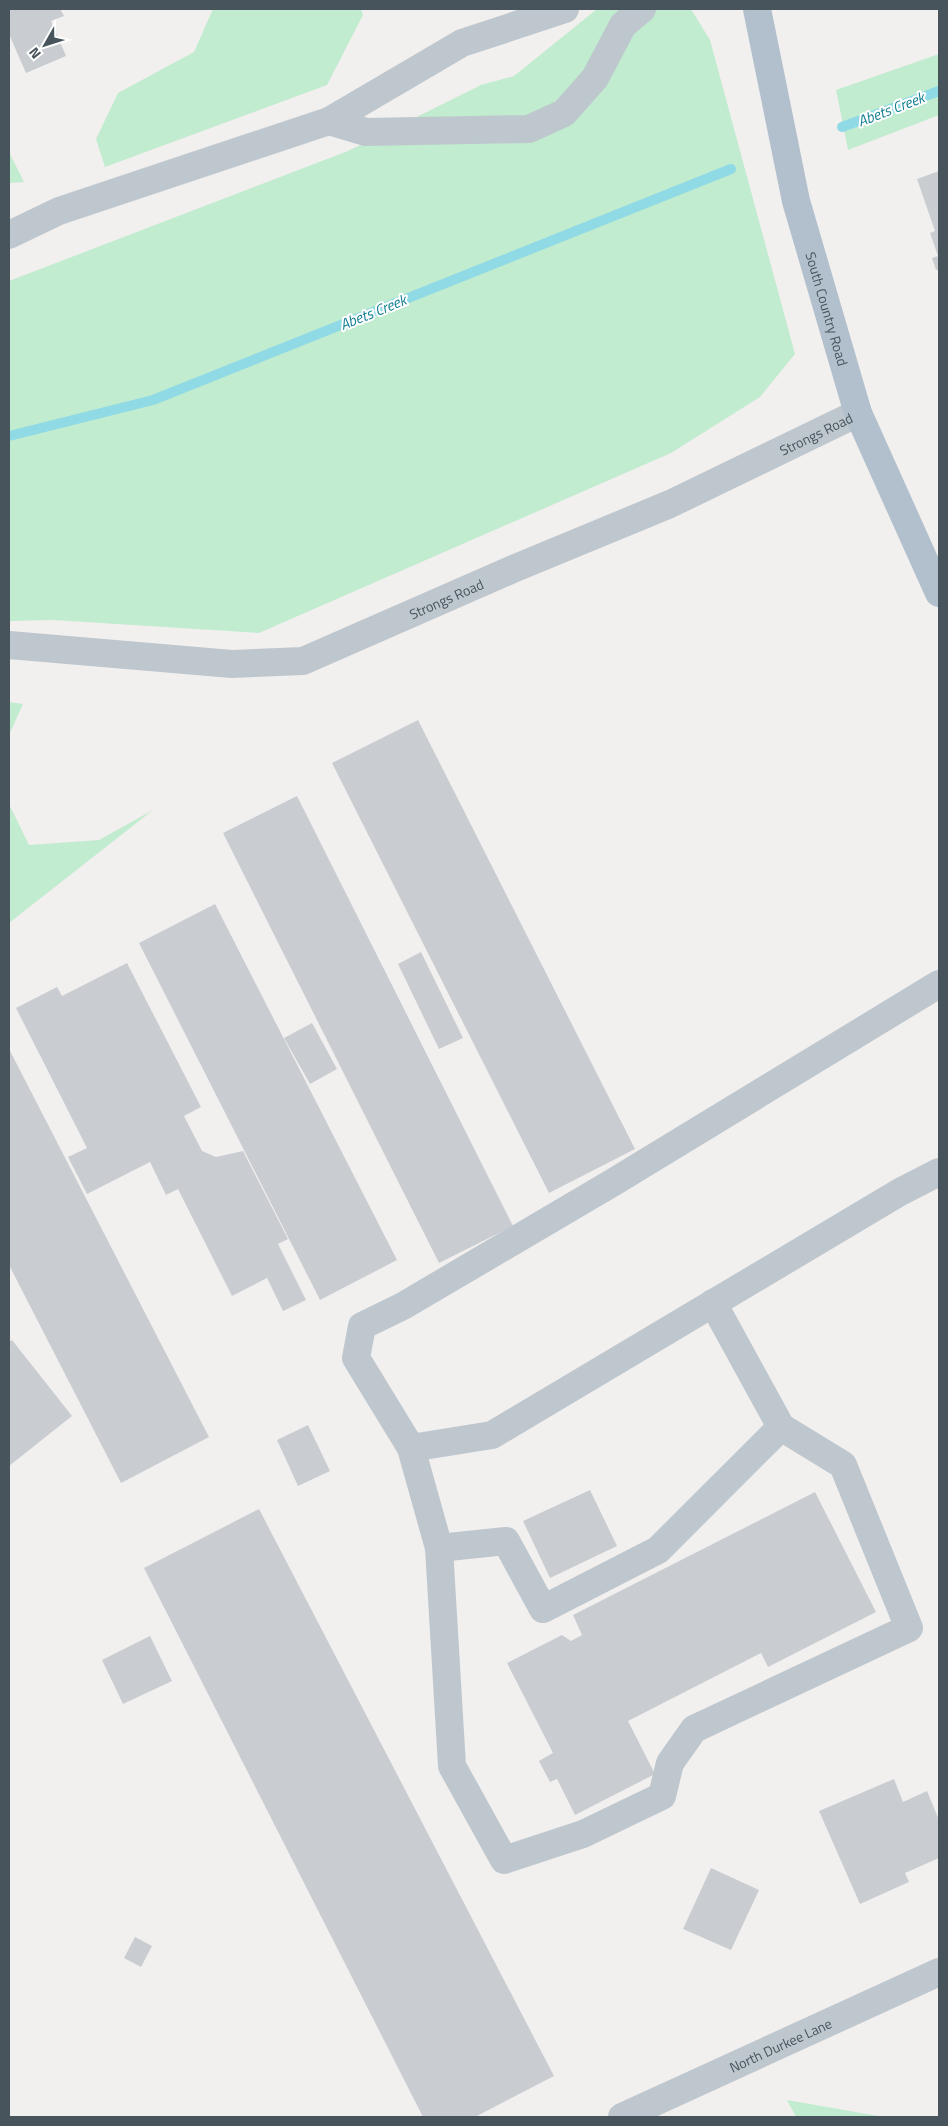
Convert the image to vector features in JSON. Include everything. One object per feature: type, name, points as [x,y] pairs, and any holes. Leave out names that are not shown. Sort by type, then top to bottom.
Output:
[{"type":"main road","name":"South Country Road","points":[[757,9],[796,201],[858,413],[939,593]]},
{"type":"street","points":[[9,235],[59,211],[329,121],[462,43],[565,9]]},
{"type":"street","points":[[329,121],[366,132],[529,129],[564,113],[595,78],[623,25],[642,9]]},
{"type":"street","name":"Strongs Road","points":[[9,645],[232,664],[303,661],[512,569],[670,504],[858,413]]},
{"type":"street","points":[[714,1304],[781,1427],[843,1465],[909,1628],[694,1729],[670,1763],[662,1796],[583,1834],[504,1860],[452,1766],[439,1548],[412,1448],[356,1358],[362,1326],[403,1306],[612,1183],[939,984]]},
{"type":"street","points":[[412,1448],[492,1435],[900,1192],[939,1172]]},
{"type":"street","points":[[439,1548],[506,1541],[543,1609],[658,1550],[781,1427]]},
{"type":"street","name":"North Durkee Lane","points":[[622,2117],[939,1972]]},
{"type":"green space","points":[[213,9],[361,9],[363,15],[327,85],[105,167],[96,139],[118,93],[194,52]]},
{"type":"green space","points":[[597,9],[691,9],[710,40],[795,354],[760,397],[671,453],[259,633],[53,620],[9,621],[9,281],[348,151],[481,85],[514,76]]},
{"type":"green space","points":[[939,54],[939,115],[848,150],[836,90]]},
{"type":"green space","points":[[9,152],[24,182],[9,183]]},
{"type":"green space","points":[[9,702],[23,704],[9,735]]},
{"type":"green space","points":[[9,804],[29,845],[99,840],[153,810],[9,923]]},
{"type":"green space","points":[[787,2100],[884,2117],[796,2117]]},
{"type":"building","points":[[9,9],[60,9],[64,16],[51,21],[66,56],[26,73],[9,34]]},
{"type":"building","points":[[939,171],[939,269],[936,270],[932,258],[938,256],[930,233],[935,231],[917,179]]},
{"type":"building","points":[[418,720],[635,1149],[549,1193],[332,763]]},
{"type":"building","points":[[297,796],[513,1226],[439,1263],[223,833]]},
{"type":"building","points":[[215,904],[397,1260],[320,1300],[139,943]]},
{"type":"building","points":[[421,952],[463,1038],[439,1049],[398,964]]},
{"type":"building","points":[[127,963],[201,1107],[184,1116],[202,1151],[216,1157],[243,1151],[288,1239],[278,1244],[306,1300],[283,1311],[267,1278],[232,1296],[178,1189],[166,1195],[150,1162],[87,1194],[68,1157],[87,1148],[16,1008],[57,987],[62,996]]},
{"type":"building","points":[[312,1023],[337,1069],[310,1084],[284,1038]]},
{"type":"building","points":[[9,1049],[209,1437],[121,1483],[9,1265]]},
{"type":"building","points":[[12,1340],[72,1416],[9,1466],[9,1342]]},
{"type":"building","points":[[308,1425],[330,1471],[298,1486],[277,1440]]},
{"type":"building","points":[[590,1490],[617,1546],[550,1578],[523,1521]]},
{"type":"building","points":[[815,1492],[876,1612],[768,1667],[761,1653],[628,1721],[655,1774],[575,1815],[557,1779],[550,1782],[539,1761],[553,1753],[507,1663],[562,1635],[571,1641],[582,1635],[573,1615]]},
{"type":"building","points":[[259,1509],[554,2076],[475,2117],[423,2117],[144,1568]]},
{"type":"building","points":[[150,1636],[172,1681],[123,1704],[102,1660]]},
{"type":"building","points":[[894,1779],[903,1802],[927,1791],[939,1820],[939,1858],[905,1873],[909,1882],[860,1904],[819,1811]]},
{"type":"building","points":[[711,1868],[759,1890],[731,1950],[683,1929]]},
{"type":"building","points":[[135,1937],[152,1946],[141,1967],[124,1958]]},
{"type":"waterway","name":"Abets Creek","points":[[842,127],[939,91]]},
{"type":"waterway","name":"Abets Creek","points":[[9,436],[153,400],[731,169]]}]
